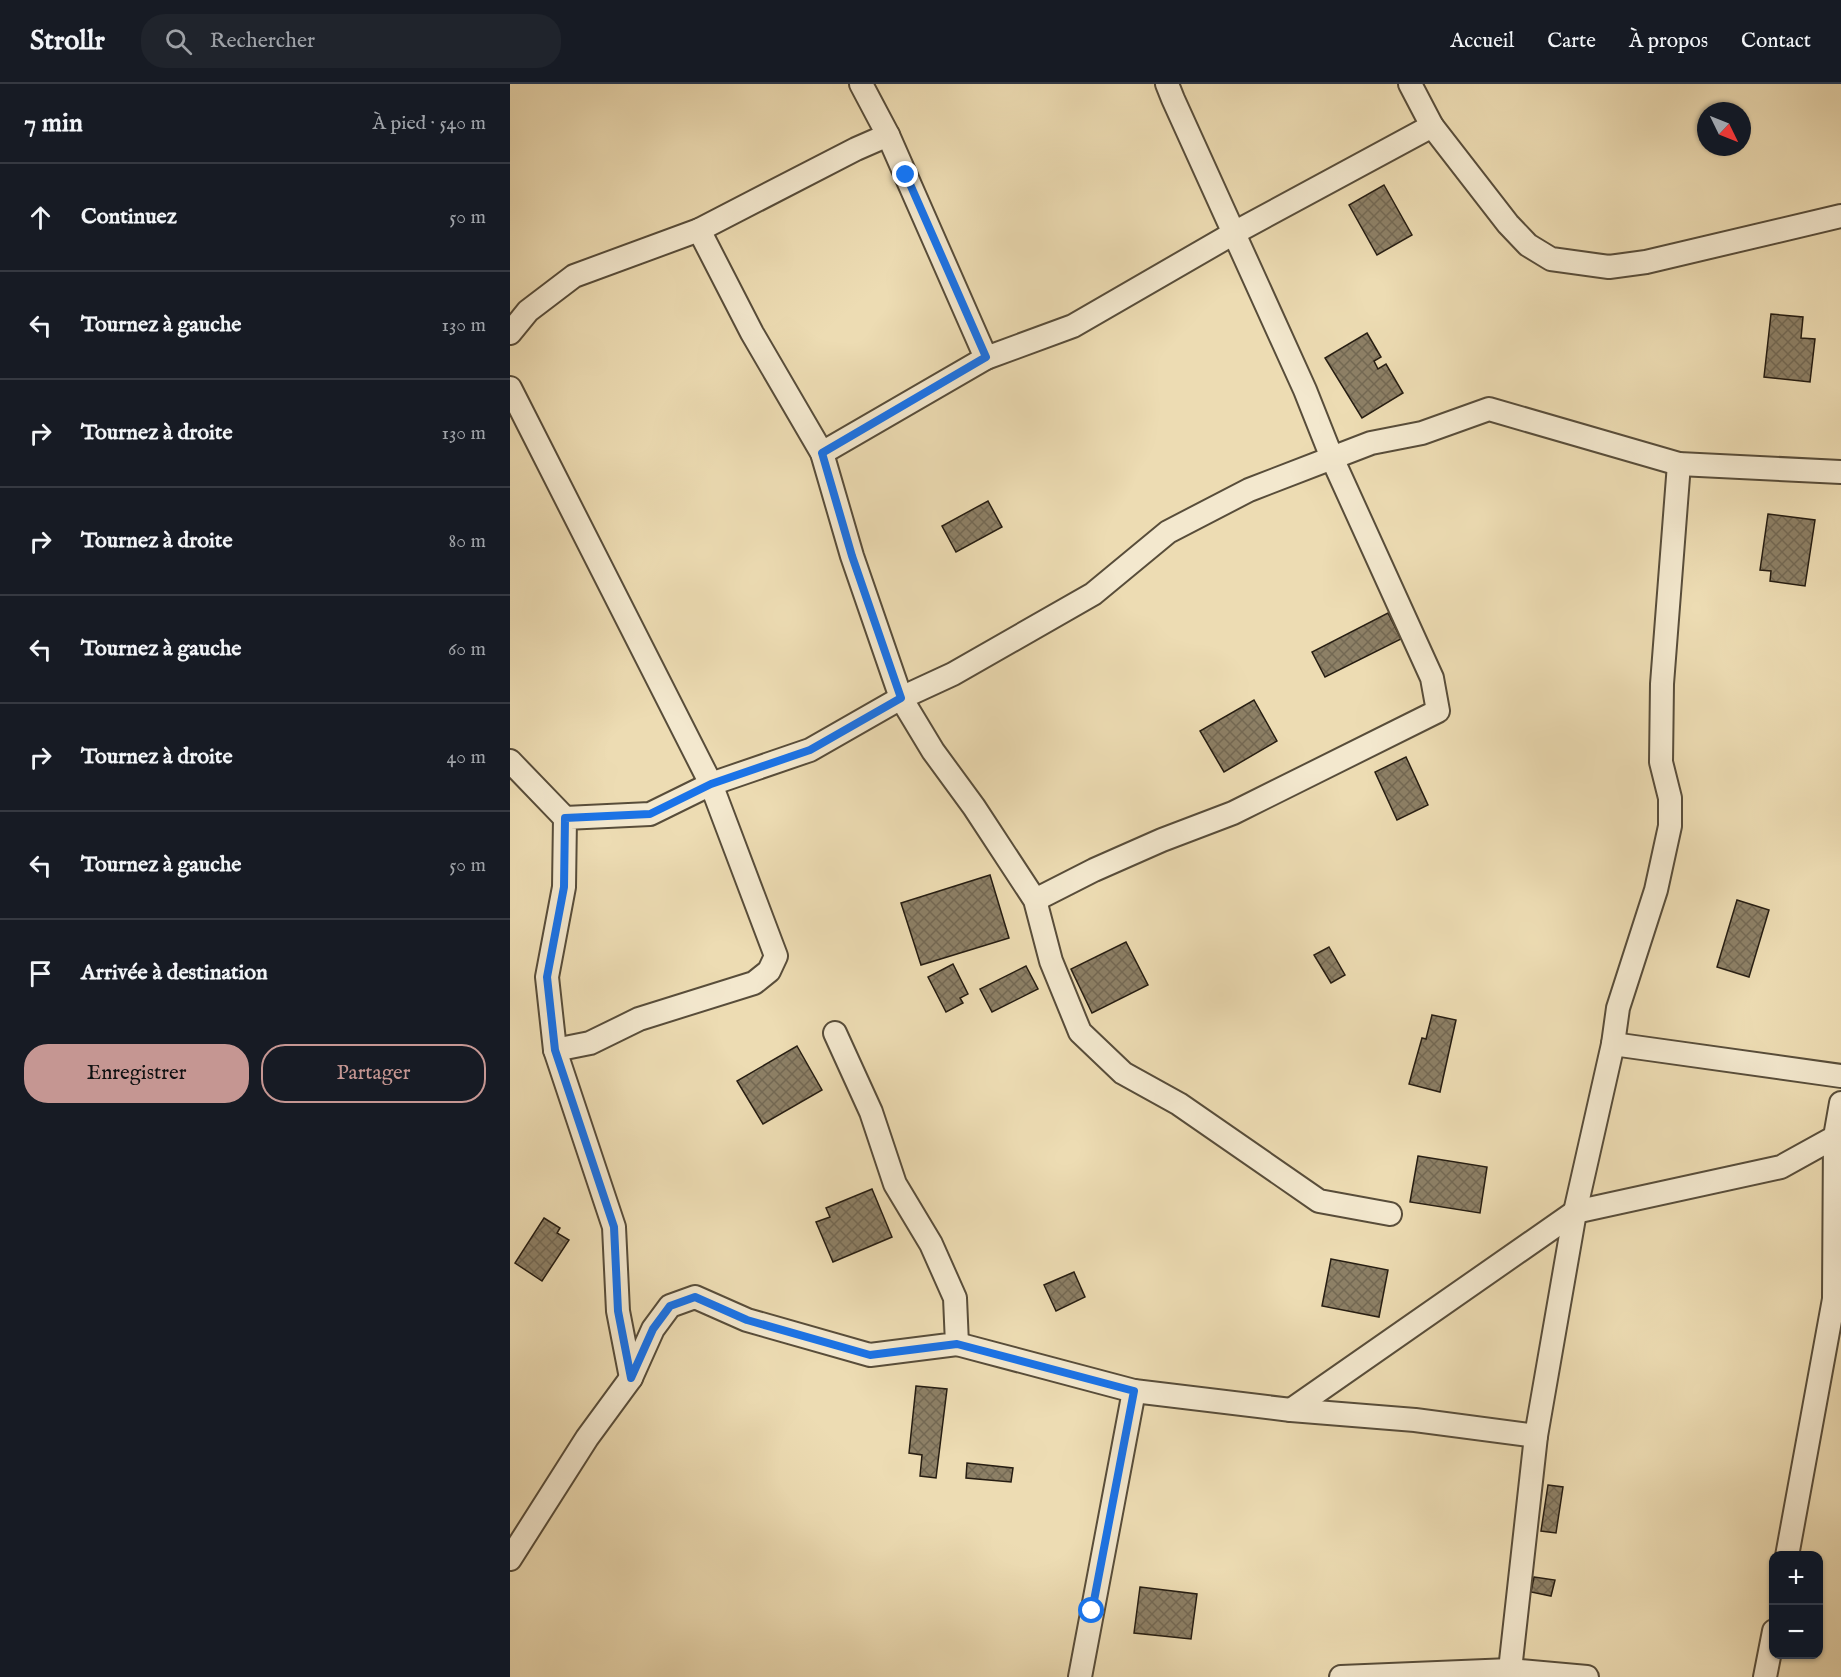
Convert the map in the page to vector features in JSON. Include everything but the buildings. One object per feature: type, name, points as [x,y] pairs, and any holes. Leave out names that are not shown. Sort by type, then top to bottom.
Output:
[{"type":"street","points":[[861,84],[888,135],[986,357]]},
{"type":"street","points":[[1035,900],[1152,844],[1233,813],[1438,711],[1432,678],[1167,84]]},
{"type":"street","points":[[1410,84],[1432,126],[1508,224],[1528,245],[1551,259],[1609,267],[1646,262],[1841,216]]},
{"type":"street","points":[[822,453],[986,357],[1073,326],[1234,233],[1432,126]]},
{"type":"street","points":[[510,333],[528,311],[574,276],[699,230],[846,154],[888,135]]},
{"type":"street","points":[[699,230],[752,333],[822,453],[852,556],[901,698],[933,751],[974,807],[1035,900],[1051,961],[1080,1032],[1123,1073],[1179,1104],[1319,1201],[1390,1214]]},
{"type":"street","points":[[510,387],[711,784],[776,956],[769,970],[754,982],[639,1019],[590,1042],[555,1050]]},
{"type":"street","points":[[565,818],[650,814],[711,784],[810,750],[901,698],[952,674],[1093,594],[1168,532],[1249,490],[1371,443],[1422,433],[1489,409],[1679,464],[1841,472]]},
{"type":"street","points":[[1510,1670],[1536,1436],[1575,1212],[1613,1044],[1618,1008],[1656,890],[1670,826],[1670,798],[1661,762],[1662,684],[1679,464]]},
{"type":"street","points":[[510,762],[565,818],[564,887],[547,977],[555,1050],[614,1227],[618,1311],[631,1378]]},
{"type":"street","points":[[835,1033],[871,1112],[895,1184],[931,1244],[955,1298],[957,1344]]},
{"type":"street","points":[[1613,1044],[1841,1076]]},
{"type":"street","points":[[1788,1551],[1834,1299],[1835,1137],[1841,1103]]},
{"type":"street","points":[[1291,1410],[1575,1212],[1781,1167],[1835,1137]]},
{"type":"street","points":[[510,1559],[587,1438],[631,1378],[653,1329],[670,1306],[695,1297],[747,1320],[870,1355],[957,1344],[1134,1391],[1291,1410],[1415,1420],[1536,1436]]},
{"type":"street","points":[[1080,1677],[1134,1391]]},
{"type":"street","points":[[1765,1677],[1769,1654]]},
{"type":"street","points":[[1341,1677],[1510,1670],[1587,1677]]},
{"type":"route","points":[[906,175],[986,357],[822,453],[852,556],[901,698],[810,750],[711,784],[650,814],[565,818],[564,887],[547,977],[555,1050],[614,1227],[618,1311],[631,1378],[653,1329],[670,1306],[695,1297],[747,1320],[870,1355],[957,1344],[1134,1391],[1092,1611]]}]
